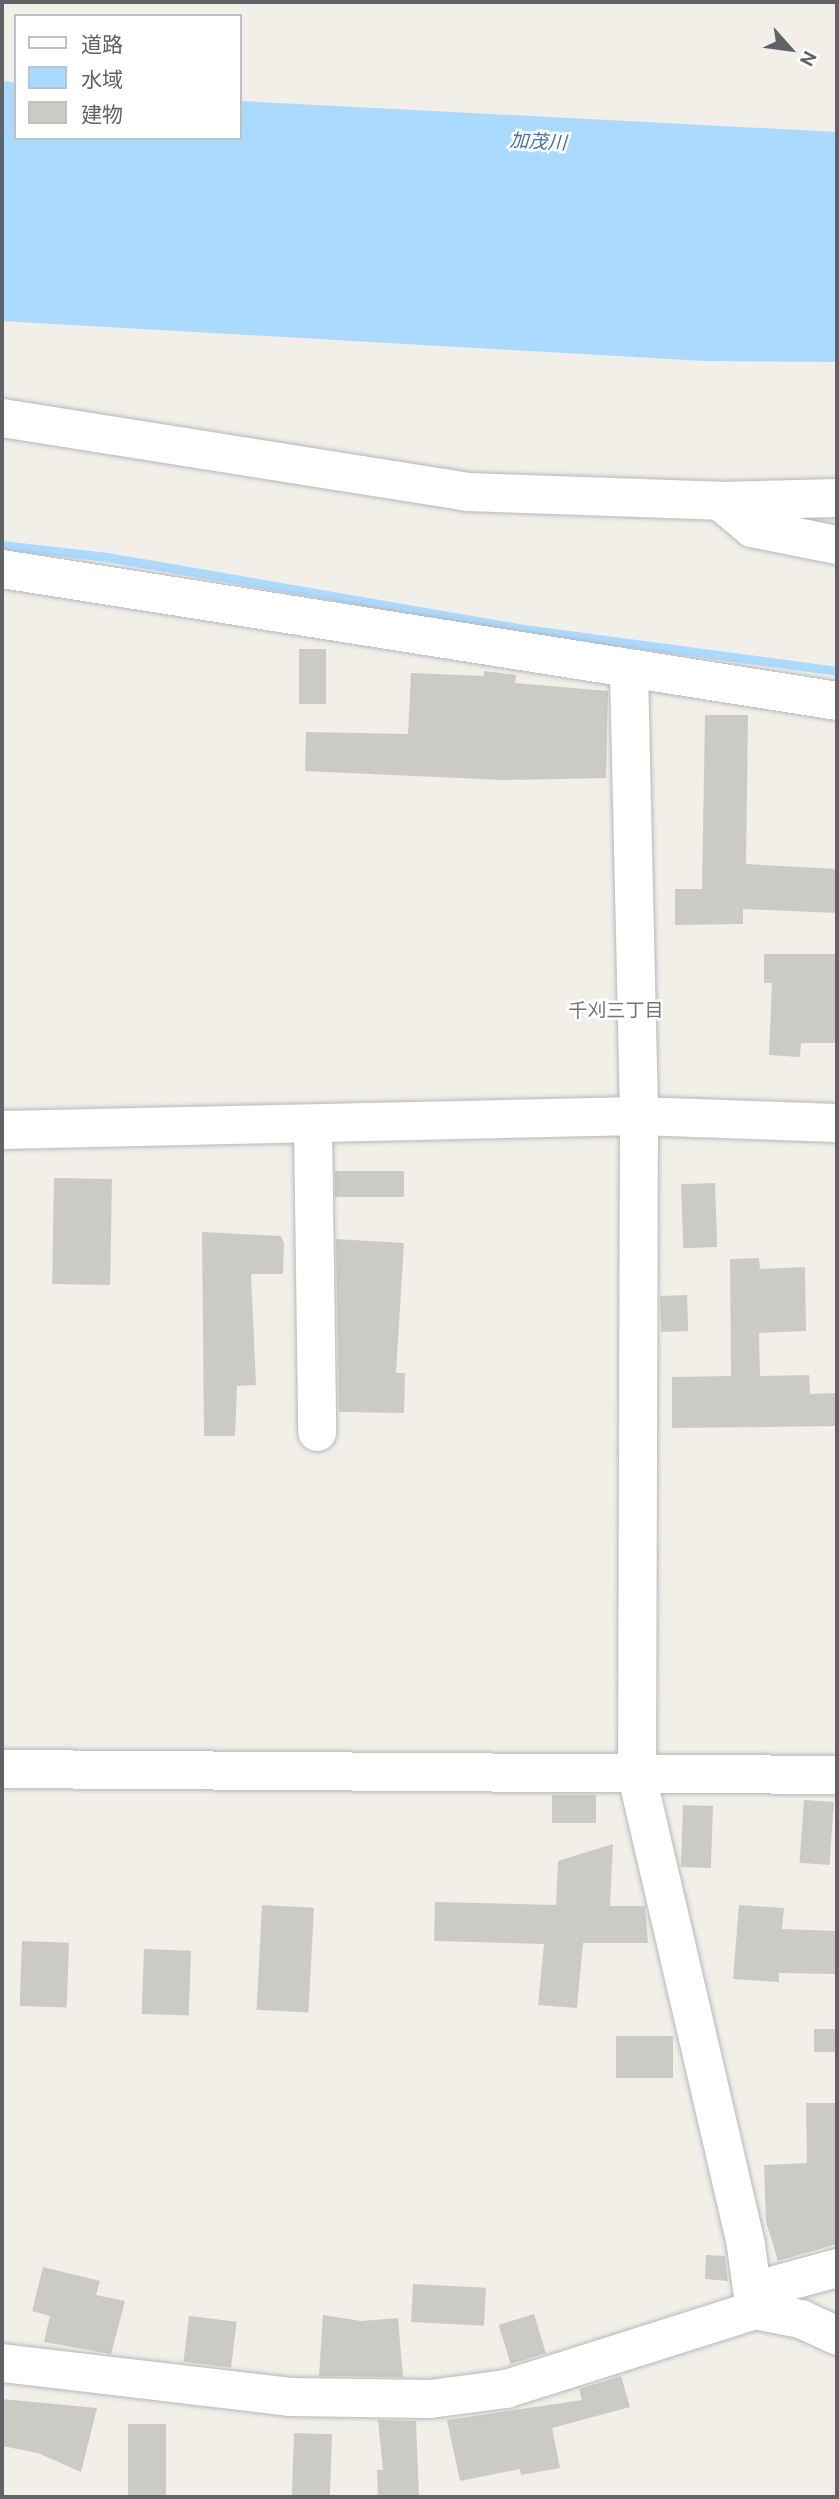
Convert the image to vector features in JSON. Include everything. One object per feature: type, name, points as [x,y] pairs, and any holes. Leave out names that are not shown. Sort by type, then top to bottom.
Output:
[{"type":"street","points":[[2,418],[467,492],[720,501],[837,498]]},
{"type":"street","points":[[720,501],[752,527],[837,545]]},
{"type":"street","points":[[2,569],[629,671],[837,701]]},
{"type":"street","points":[[629,671],[639,1116],[637,1776],[754,2300]]},
{"type":"street","points":[[2,1130],[179,1124],[313,1127],[639,1116],[837,1123]]},
{"type":"street","points":[[313,1127],[317,1432]]},
{"type":"street","points":[[2,1769],[637,1776],[837,1775]]},
{"type":"street","points":[[2,2363],[289,2397],[430,2399],[506,2389],[837,2268]]},
{"type":"street","points":[[754,2300],[837,2336]]},
{"type":"water","points":[[2,122],[14,123],[14,140],[242,140],[751,177],[837,174],[837,362],[705,361],[2,321]]},
{"type":"building","points":[[299,649],[326,649],[326,704],[299,704]]},
{"type":"building","points":[[484,671],[516,675],[515,683],[608,691],[606,778],[503,780],[305,771],[306,732],[408,734],[411,673],[484,676]]},
{"type":"building","points":[[705,715],[748,715],[746,864],[837,869],[837,913],[743,909],[743,924],[675,925],[675,889],[702,889]]},
{"type":"building","points":[[764,954],[837,954],[837,1043],[801,1043],[800,1057],[769,1055],[772,983],[764,983]]},
{"type":"building","points":[[335,1171],[404,1171],[404,1197],[335,1197]]},
{"type":"building","points":[[54,1178],[112,1179],[110,1285],[52,1284]]},
{"type":"building","points":[[715,1183],[717,1247],[683,1248],[681,1184]]},
{"type":"building","points":[[202,1232],[281,1236],[284,1243],[283,1274],[251,1274],[256,1385],[237,1386],[235,1436],[204,1436]]},
{"type":"building","points":[[336,1239],[404,1243],[396,1373],[405,1373],[404,1413],[339,1412]]},
{"type":"building","points":[[759,1258],[760,1269],[805,1267],[806,1331],[759,1333],[760,1376],[809,1375],[810,1394],[837,1393],[837,1426],[672,1428],[672,1377],[731,1376],[730,1259]]},
{"type":"building","points":[[687,1295],[688,1331],[661,1332],[660,1296]]},
{"type":"building","points":[[552,1795],[596,1795],[596,1823],[552,1823]]},
{"type":"building","points":[[804,1800],[834,1802],[830,1865],[800,1863]]},
{"type":"building","points":[[683,1805],[713,1806],[711,1868],[681,1867]]},
{"type":"building","points":[[613,1844],[610,1906],[645,1906],[648,1943],[583,1943],[577,2008],[538,2005],[544,1944],[434,1941],[435,1902],[556,1905],[558,1861]]},
{"type":"building","points":[[262,1905],[314,1908],[308,2013],[257,2010]]},
{"type":"building","points":[[739,1905],[784,1908],[782,1929],[837,1931],[837,1974],[779,1973],[779,1982],[733,1979]]},
{"type":"building","points":[[22,1941],[69,1943],[67,2008],[20,2006]]},
{"type":"building","points":[[144,1949],[191,1951],[189,2016],[142,2014]]},
{"type":"building","points":[[814,2029],[837,2029],[837,2052],[814,2052]]},
{"type":"building","points":[[616,2036],[673,2036],[673,2078],[616,2078]]},
{"type":"building","points":[[806,2103],[837,2103],[837,2244],[778,2261],[766,2222],[764,2165],[807,2163]]},
{"type":"building","points":[[706,2255],[725,2256],[728,2281],[705,2279]]},
{"type":"building","points":[[43,2267],[100,2281],[96,2295],[125,2301],[111,2354],[44,2342],[50,2316],[32,2311]]},
{"type":"building","points":[[413,2284],[486,2288],[484,2326],[411,2322]]},
{"type":"building","points":[[534,2314],[546,2353],[511,2364],[499,2325]]},
{"type":"building","points":[[323,2315],[361,2321],[398,2318],[403,2377],[319,2376]]},
{"type":"building","points":[[189,2316],[237,2322],[231,2368],[183,2362]]},
{"type":"building","points":[[621,2376],[630,2407],[552,2428],[560,2468],[521,2475],[520,2469],[460,2481],[447,2420],[582,2400],[579,2389]]},
{"type":"building","points":[[2,2399],[97,2408],[81,2472],[38,2453],[2,2446]]},
{"type":"building","points":[[378,2420],[416,2421],[419,2497],[378,2497],[377,2470],[383,2470]]},
{"type":"building","points":[[128,2424],[166,2424],[166,2496],[128,2496]]},
{"type":"building","points":[[294,2433],[332,2434],[330,2497],[292,2497]]},
{"type":"waterway","name":"加茂川","points":[[2,106],[14,108]]},
{"type":"waterway","name":"加茂川","points":[[242,126],[837,157]]},
{"type":"waterway","points":[[2,545],[107,557],[531,630],[837,671]]},
{"type":"district","name":"千刈三丁目","points":[[616,1011]]}]
